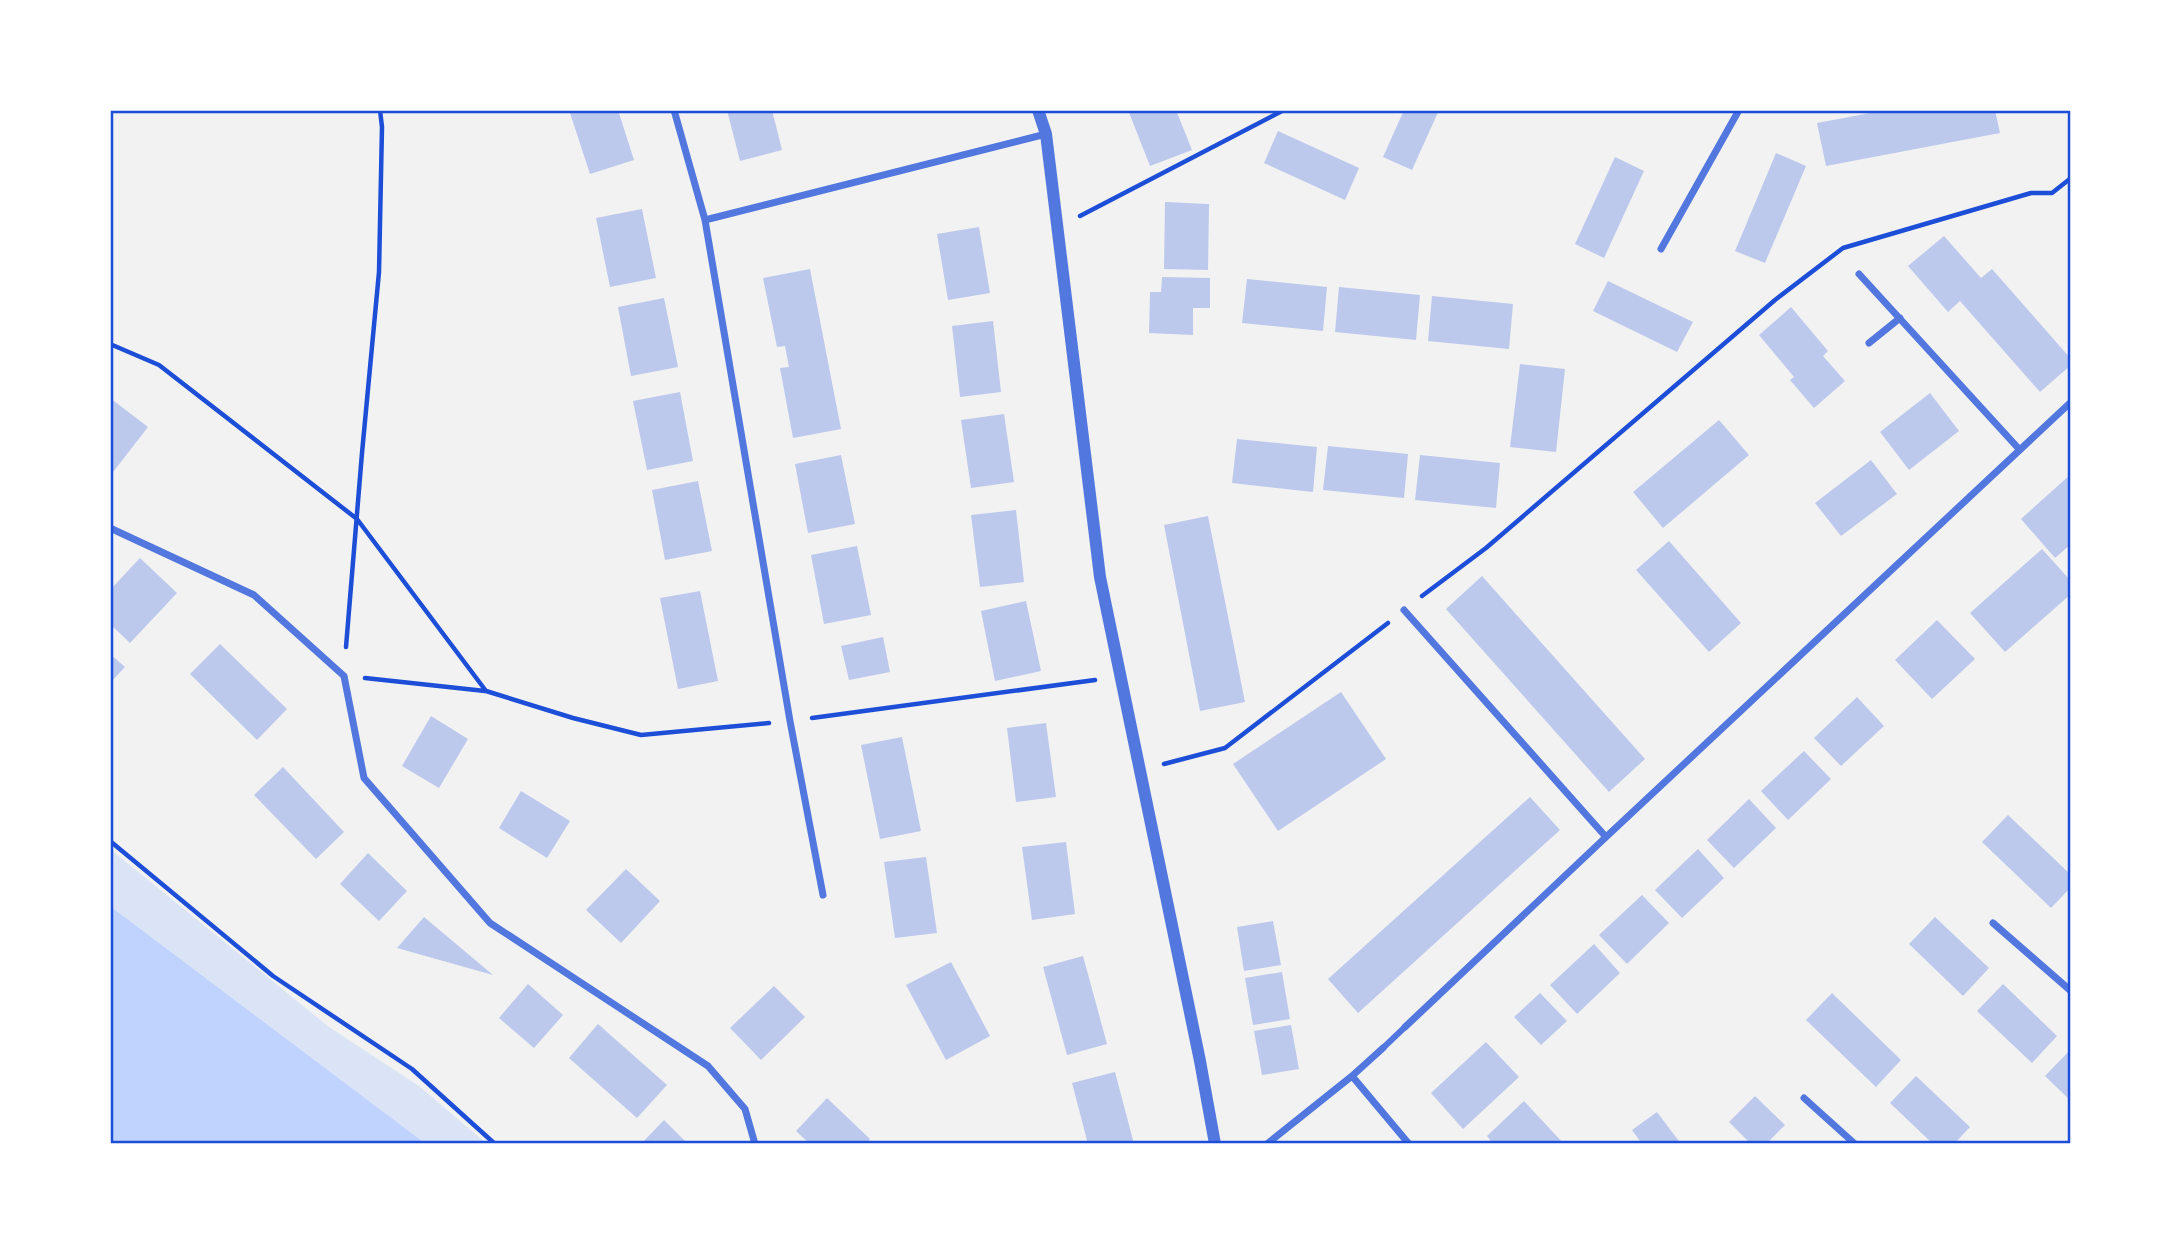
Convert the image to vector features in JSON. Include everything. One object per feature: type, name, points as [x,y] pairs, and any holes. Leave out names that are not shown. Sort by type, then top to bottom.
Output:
[{"type":"street","points":[[674,110],[705,220],[790,721],[823,895]]},
{"type":"street","points":[[1038,110],[1046,134],[1100,577],[1215,1144]]},
{"type":"street","points":[[1661,249],[1739,110]]},
{"type":"street","points":[[705,220],[1046,134]]},
{"type":"street","points":[[1859,274],[2019,449]]},
{"type":"street","points":[[1869,343],[1900,318]]},
{"type":"street","points":[[1267,1144],[1383,1048],[2071,402]]},
{"type":"street","points":[[110,528],[254,595],[344,676],[364,778],[490,923],[708,1066],[745,1109],[755,1144]]},
{"type":"street","points":[[1404,610],[1606,837]]},
{"type":"street","points":[[1993,923],[2071,991]]},
{"type":"street","points":[[1352,1076],[1409,1144]]},
{"type":"street","points":[[1804,1098],[1855,1144]]},
{"type":"path","points":[[380,110],[382,127],[379,272],[344,676],[486,691],[573,718],[641,735],[790,721],[1120,676]]},
{"type":"path","points":[[1058,228],[1284,110]]},
{"type":"path","points":[[1140,770],[1225,748],[1486,548],[1775,300],[1843,248],[2031,193],[2052,193],[2071,178]]},
{"type":"path","points":[[110,344],[159,365],[356,519],[486,691]]},
{"type":"path","points":[[110,841],[273,976],[412,1069],[495,1144]]},
{"type":"shaded area","points":[[110,849],[329,1027],[419,1086],[487,1144],[426,1144],[110,906]]},
{"type":"water","points":[[110,906],[426,1144],[110,1144]]},
{"type":"building","points":[[569,110],[618,110],[634,160],[590,174]]},
{"type":"building","points":[[727,110],[772,110],[782,150],[740,161]]},
{"type":"building","points":[[1128,110],[1176,110],[1192,150],[1150,166]]},
{"type":"building","points":[[1404,110],[1439,110],[1412,170],[1383,157]]},
{"type":"building","points":[[1886,110],[1995,110],[2000,133],[1826,166],[1817,123]]},
{"type":"building","points":[[1278,131],[1359,168],[1345,200],[1264,163]]},
{"type":"building","points":[[1776,153],[1806,166],[1765,263],[1735,251]]},
{"type":"building","points":[[1615,157],[1644,171],[1604,258],[1575,244]]},
{"type":"building","points":[[1165,202],[1209,204],[1208,270],[1164,269]]},
{"type":"building","points":[[642,209],[656,278],[610,287],[596,218]]},
{"type":"building","points":[[979,227],[990,293],[948,300],[937,234]]},
{"type":"building","points":[[1944,236],[1981,278],[1992,269],[2071,359],[2071,365],[2040,392],[1960,301],[1948,312],[1908,266]]},
{"type":"building","points":[[810,269],[841,429],[793,438],[780,368],[789,367],[785,346],[777,347],[763,278]]},
{"type":"building","points":[[1162,277],[1210,278],[1210,308],[1193,308],[1193,335],[1149,333],[1150,292],[1161,292]]},
{"type":"building","points":[[1247,279],[1327,287],[1323,331],[1242,323]]},
{"type":"building","points":[[1608,281],[1693,322],[1677,352],[1593,311]]},
{"type":"building","points":[[1339,287],[1420,295],[1416,340],[1335,332]]},
{"type":"building","points":[[1432,296],[1513,304],[1509,349],[1428,341]]},
{"type":"building","points":[[664,298],[678,367],[631,376],[618,307]]},
{"type":"building","points":[[1791,307],[1828,351],[1823,356],[1845,381],[1814,408],[1790,380],[1794,377],[1759,335]]},
{"type":"building","points":[[993,321],[1001,392],[960,397],[952,326]]},
{"type":"building","points":[[1520,364],[1565,369],[1556,452],[1510,447]]},
{"type":"building","points":[[680,392],[693,461],[647,470],[633,401]]},
{"type":"building","points":[[1930,393],[1959,431],[1909,470],[1880,432]]},
{"type":"building","points":[[110,398],[148,427],[110,476]]},
{"type":"building","points":[[1004,414],[1014,482],[971,488],[961,420]]},
{"type":"building","points":[[1719,420],[1749,455],[1663,528],[1633,492]]},
{"type":"building","points":[[1237,439],[1317,447],[1313,492],[1232,483]]},
{"type":"building","points":[[1328,446],[1408,454],[1404,498],[1323,490]]},
{"type":"building","points":[[841,455],[855,524],[808,533],[795,464]]},
{"type":"building","points":[[1420,455],[1500,463],[1496,508],[1415,500]]},
{"type":"building","points":[[1871,460],[1897,494],[1841,536],[1815,503]]},
{"type":"building","points":[[2071,474],[2071,544],[2055,558],[2021,519]]},
{"type":"building","points":[[698,481],[712,551],[665,560],[652,490]]},
{"type":"building","points":[[1016,510],[1024,582],[980,587],[971,515]]},
{"type":"building","points":[[1208,516],[1245,702],[1200,711],[1164,525]]},
{"type":"building","points":[[1669,541],[1741,623],[1709,652],[1636,570]]},
{"type":"building","points":[[857,546],[871,615],[824,624],[811,555]]},
{"type":"building","points":[[2042,549],[2071,581],[2071,594],[2005,652],[1970,613]]},
{"type":"building","points":[[140,558],[177,593],[130,643],[110,624],[110,590]]},
{"type":"building","points":[[1482,576],[1645,759],[1609,792],[1446,609]]},
{"type":"building","points":[[700,591],[718,681],[678,689],[660,598]]},
{"type":"building","points":[[1026,601],[1041,671],[995,681],[981,611]]},
{"type":"building","points":[[1937,620],[1975,659],[1932,699],[1895,660]]},
{"type":"building","points":[[883,637],[890,672],[849,680],[841,646]]},
{"type":"building","points":[[220,644],[287,709],[257,740],[190,674]]},
{"type":"building","points":[[110,654],[125,667],[110,683]]},
{"type":"building","points":[[1341,692],[1386,759],[1278,831],[1233,764]]},
{"type":"building","points":[[1857,697],[1884,726],[1841,766],[1814,738]]},
{"type":"building","points":[[431,716],[468,739],[439,788],[402,766]]},
{"type":"building","points":[[1046,723],[1056,797],[1016,802],[1007,728]]},
{"type":"building","points":[[902,737],[921,831],[880,839],[861,745]]},
{"type":"building","points":[[1804,751],[1831,779],[1788,820],[1761,791]]},
{"type":"building","points":[[283,767],[344,832],[316,859],[254,795]]},
{"type":"building","points":[[521,791],[570,821],[547,858],[499,828]]},
{"type":"building","points":[[1530,797],[1560,830],[1358,1013],[1328,979]]},
{"type":"building","points":[[1749,799],[1776,828],[1734,868],[1707,840]]},
{"type":"building","points":[[2008,815],[2071,875],[2071,887],[2051,908],[1982,842]]},
{"type":"building","points":[[1066,842],[1075,914],[1032,920],[1022,847]]},
{"type":"building","points":[[1698,849],[1724,878],[1682,918],[1655,890]]},
{"type":"building","points":[[368,853],[407,891],[379,921],[340,884]]},
{"type":"building","points":[[926,857],[937,933],[895,938],[884,862]]},
{"type":"building","points":[[626,869],[660,901],[621,943],[586,910]]},
{"type":"building","points":[[1642,895],[1669,923],[1627,964],[1599,935]]},
{"type":"building","points":[[424,917],[493,975],[397,948]]},
{"type":"building","points":[[1935,917],[1989,968],[1963,996],[1909,944]]},
{"type":"building","points":[[1273,921],[1281,965],[1244,971],[1237,927]]},
{"type":"building","points":[[1594,944],[1620,973],[1577,1014],[1550,985]]},
{"type":"building","points":[[1083,956],[1107,1044],[1067,1055],[1043,967]]},
{"type":"building","points":[[951,962],[990,1036],[946,1060],[906,985]]},
{"type":"building","points":[[1282,972],[1290,1019],[1253,1025],[1245,978]]},
{"type":"building","points":[[528,984],[563,1015],[534,1048],[499,1018]]},
{"type":"building","points":[[2003,984],[2057,1036],[2032,1063],[1977,1011]]},
{"type":"building","points":[[774,986],[805,1017],[761,1060],[730,1028]]},
{"type":"building","points":[[1540,993],[1567,1021],[1541,1045],[1514,1017]]},
{"type":"building","points":[[1832,993],[1901,1060],[1876,1087],[1806,1020]]},
{"type":"building","points":[[598,1024],[667,1085],[637,1118],[569,1058]]},
{"type":"building","points":[[1291,1025],[1299,1069],[1262,1075],[1254,1031]]},
{"type":"building","points":[[1486,1042],[1519,1077],[1463,1129],[1431,1093]]},
{"type":"building","points":[[2071,1049],[2071,1101],[2045,1076]]},
{"type":"building","points":[[1115,1072],[1134,1144],[1088,1144],[1072,1083]]},
{"type":"building","points":[[1916,1076],[1970,1127],[1954,1144],[1933,1144],[1890,1103]]},
{"type":"building","points":[[1755,1096],[1785,1125],[1766,1144],[1751,1144],[1729,1122]]},
{"type":"building","points":[[827,1098],[870,1139],[866,1144],[810,1144],[796,1131]]},
{"type":"building","points":[[1524,1101],[1564,1144],[1493,1144],[1487,1136]]},
{"type":"building","points":[[1657,1112],[1681,1144],[1642,1144],[1632,1130]]},
{"type":"building","points":[[664,1120],[688,1144],[641,1144]]}]
